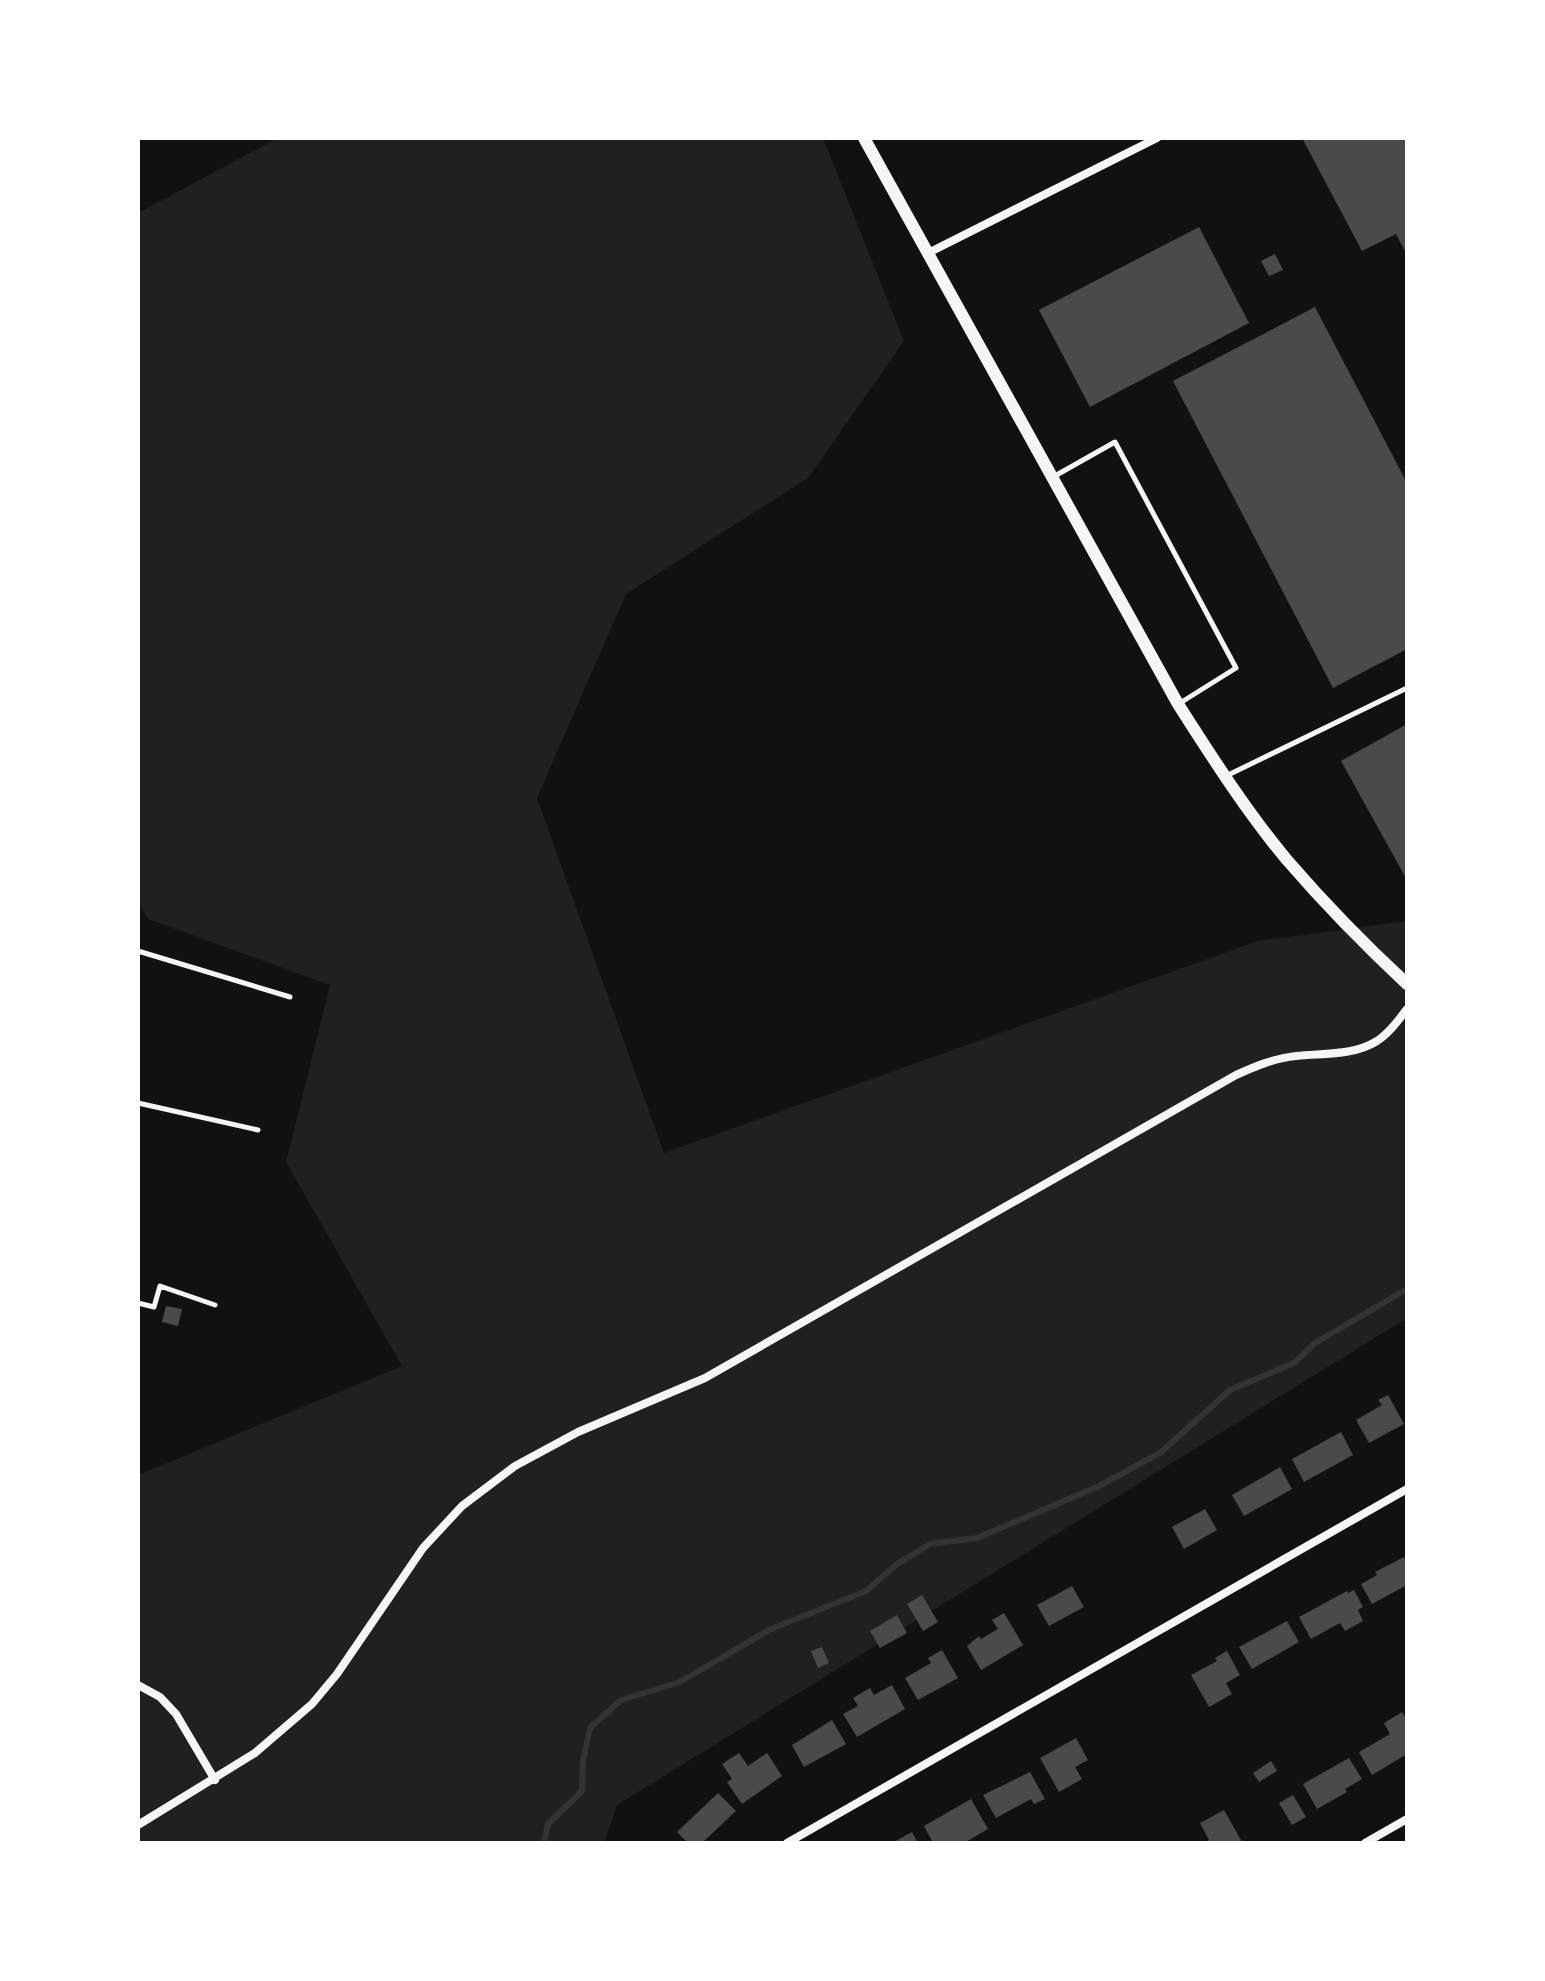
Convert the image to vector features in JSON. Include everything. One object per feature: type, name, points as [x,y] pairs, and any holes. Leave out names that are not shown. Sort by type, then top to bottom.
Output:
[{"type":"street","points":[[864,138],[1178,704],[1225,777],[1286,859],[1355,935],[1407,984]]},
{"type":"street","points":[[928,253],[1157,138]]},
{"type":"street","points":[[138,1825],[255,1753],[312,1704],[337,1674],[423,1548],[462,1506],[515,1466],[578,1432],[705,1378],[1236,1075],[1263,1063],[1293,1056],[1355,1051],[1383,1036],[1407,1009]]},
{"type":"street","points":[[787,1843],[1407,1489]]},
{"type":"street","points":[[138,1685],[160,1697],[176,1714],[215,1780]]},
{"type":"street","points":[[1365,1843],[1407,1819]]},
{"type":"lane","points":[[1052,478],[1115,442],[1236,668],[1178,704]]},
{"type":"lane","points":[[1225,777],[1407,688]]},
{"type":"lane","points":[[138,951],[290,997]]},
{"type":"lane","points":[[138,1103],[258,1130]]},
{"type":"lane","points":[[138,1303],[154,1307],[160,1286],[215,1305]]},
{"type":"shaded area","points":[[278,138],[823,138],[904,341],[808,478],[626,594],[537,798],[664,1153],[1258,941],[1407,921],[1407,1318],[617,1805],[604,1843],[138,1843],[138,1475],[402,1366],[286,1162],[330,985],[148,919],[138,901],[138,213]]},
{"type":"building","points":[[1302,138],[1407,138],[1407,255],[1396,234],[1362,251]]},
{"type":"building","points":[[1199,227],[1249,323],[1090,407],[1039,310]]},
{"type":"building","points":[[1275,254],[1283,270],[1269,276],[1261,261]]},
{"type":"building","points":[[1315,307],[1407,483],[1407,649],[1333,688],[1173,381]]},
{"type":"building","points":[[1407,724],[1407,880],[1341,761]]},
{"type":"building","points":[[166,1306],[182,1309],[178,1326],[162,1322]]},
{"type":"building","points":[[1388,1395],[1404,1424],[1369,1443],[1356,1420],[1382,1405],[1378,1400]]},
{"type":"building","points":[[1341,1432],[1353,1455],[1304,1482],[1292,1459]]},
{"type":"building","points":[[1280,1467],[1292,1489],[1244,1516],[1232,1495]]},
{"type":"building","points":[[1205,1509],[1217,1530],[1184,1549],[1172,1527]]},
{"type":"building","points":[[1404,1557],[1407,1562],[1407,1585],[1372,1604],[1361,1584],[1377,1575],[1375,1572]]},
{"type":"building","points":[[1072,1586],[1084,1607],[1049,1626],[1037,1605]]},
{"type":"building","points":[[1354,1590],[1363,1607],[1358,1610],[1363,1621],[1345,1631],[1340,1623],[1311,1639],[1299,1617]]},
{"type":"building","points":[[922,1595],[938,1622],[923,1631],[907,1604]]},
{"type":"building","points":[[1004,1613],[1023,1645],[981,1670],[967,1646],[979,1636],[981,1639],[998,1629],[992,1620]]},
{"type":"building","points":[[897,1615],[907,1633],[880,1648],[870,1631]]},
{"type":"building","points":[[1287,1621],[1299,1642],[1252,1669],[1239,1647]]},
{"type":"building","points":[[822,1647],[829,1663],[818,1668],[811,1651]]},
{"type":"building","points":[[942,1650],[958,1678],[918,1700],[905,1678],[931,1663],[928,1658]]},
{"type":"building","points":[[1227,1651],[1240,1675],[1226,1683],[1232,1694],[1209,1707],[1191,1675],[1217,1661],[1215,1658]]},
{"type":"building","points":[[892,1685],[905,1709],[857,1737],[843,1714],[858,1706],[853,1698],[870,1688],[874,1695]]},
{"type":"building","points":[[1402,1712],[1407,1720],[1407,1754],[1372,1775],[1359,1752],[1390,1734],[1384,1723]]},
{"type":"building","points":[[832,1720],[846,1744],[804,1767],[792,1745]]},
{"type":"building","points":[[1076,1738],[1088,1760],[1075,1767],[1082,1779],[1059,1792],[1040,1758]]},
{"type":"building","points":[[739,1753],[748,1766],[767,1753],[782,1776],[742,1804],[727,1782],[732,1779],[722,1764]]},
{"type":"building","points":[[1349,1758],[1362,1779],[1345,1789],[1347,1792],[1317,1809],[1303,1784]]},
{"type":"building","points":[[1271,1761],[1277,1771],[1259,1782],[1253,1773]]},
{"type":"building","points":[[1030,1772],[1045,1799],[1034,1804],[1031,1799],[996,1818],[983,1795]]},
{"type":"building","points":[[718,1793],[736,1811],[702,1843],[688,1843],[677,1832]]},
{"type":"building","points":[[1293,1795],[1306,1817],[1292,1825],[1279,1803]]},
{"type":"building","points":[[971,1799],[988,1829],[964,1843],[933,1843],[924,1826]]},
{"type":"building","points":[[1224,1810],[1242,1842],[1204,1843],[1209,1840],[1200,1823]]},
{"type":"building","points":[[912,1832],[918,1843],[892,1843]]},
{"type":"waterway","points":[[544,1843],[548,1824],[582,1791],[583,1761],[590,1728],[621,1700],[680,1682],[771,1629],[866,1591],[897,1564],[930,1544],[977,1538],[1097,1487],[1160,1453],[1230,1390],[1294,1363],[1315,1343],[1407,1289]]}]
